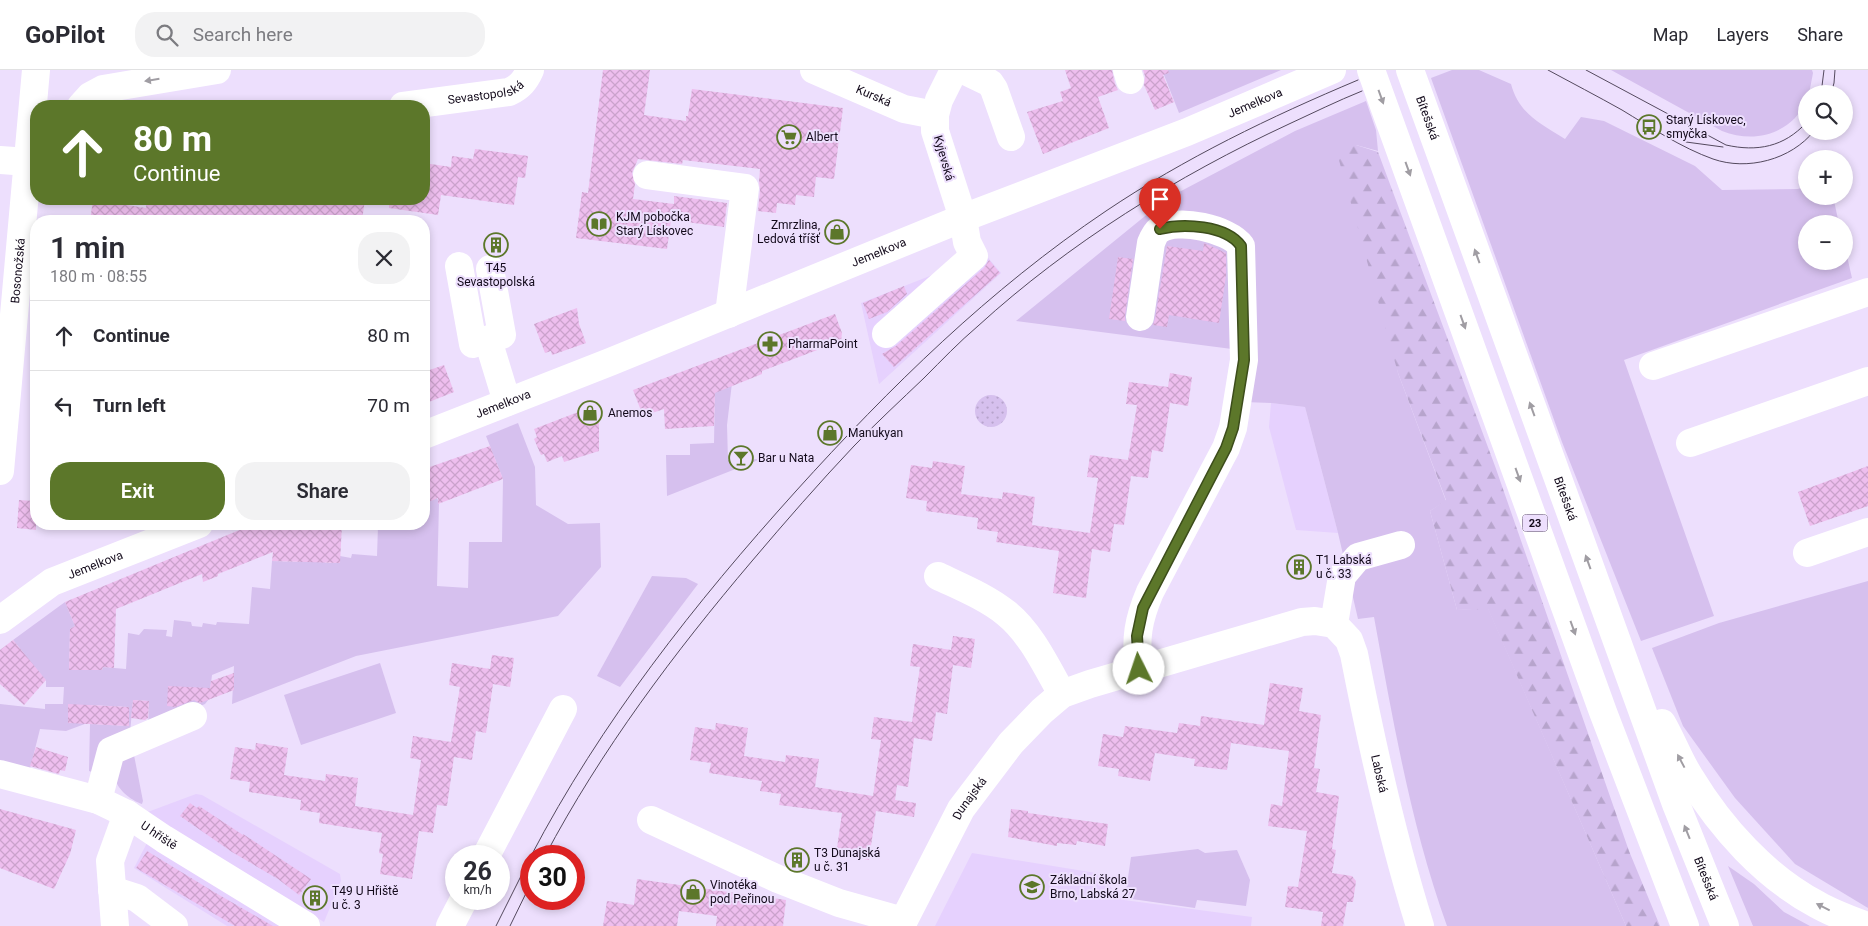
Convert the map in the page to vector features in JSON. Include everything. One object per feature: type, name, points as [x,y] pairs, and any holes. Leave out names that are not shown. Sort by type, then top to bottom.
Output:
[{"type":"main road","name":"Bosonožská","points":[[35,100],[36,70]]},
{"type":"main road","points":[[86,100],[103,89],[217,70]]},
{"type":"main road","name":"Sevastopolská","points":[[430,102],[509,92],[517,88],[525,80],[530,70]]},
{"type":"main road","name":"Kurská","points":[[814,70],[904,109],[935,115]]},
{"type":"main road","name":"Kyjevská","points":[[886,334],[974,256],[967,242],[963,218],[935,131],[935,115],[939,100],[954,70]]},
{"type":"main road","points":[[963,70],[990,83],[994,88],[1011,137]]},
{"type":"main road","name":"Jemelkova","points":[[430,433],[729,314],[963,218],[1187,132],[1332,70]]},
{"type":"main road","name":"23","points":[[1371,70],[1603,712],[1685,926]]},
{"type":"main road","name":"Bítešská","points":[[1410,70],[1616,641],[1676,804],[1725,926]]},
{"type":"main road","name":"Bosonožská","points":[[0,471],[30,148]]},
{"type":"main road","points":[[0,160],[28,162]]},
{"type":"main road","points":[[647,175],[746,188],[729,314]]},
{"type":"main road","points":[[1139,669],[1137,636],[1143,608],[1226,448],[1233,428],[1244,360],[1241,246],[1237,240],[1227,234],[1205,227],[1181,225],[1160,229],[1154,235],[1151,243],[1140,317]]},
{"type":"main road","points":[[459,266],[473,344],[502,336],[490,269]]},
{"type":"main road","points":[[1653,366],[1868,292]]},
{"type":"main road","points":[[488,340],[507,402]]},
{"type":"main road","points":[[1690,443],[1868,380]]},
{"type":"main road","name":"Jemelkova","points":[[0,620],[52,582],[184,530]]},
{"type":"main road","points":[[1807,553],[1868,532]]},
{"type":"main road","points":[[1334,624],[1342,576],[1358,557],[1401,545]]},
{"type":"main road","points":[[938,576],[989,601],[1006,612],[1030,639],[1062,694]]},
{"type":"main road","name":"Dunajská","points":[[651,820],[778,879],[839,903],[902,923],[961,809],[1011,743],[1042,711],[1062,694],[1139,669],[1302,622],[1315,621],[1334,624]]},
{"type":"main road","name":"Labská","points":[[1334,624],[1348,640],[1354,654],[1383,793],[1404,877],[1420,926]]},
{"type":"main road","points":[[1616,641],[1666,730],[1689,776],[1707,803],[1736,838],[1767,869],[1799,893],[1836,914],[1868,926]]},
{"type":"main road","points":[[492,845],[563,709]]},
{"type":"main road","points":[[98,800],[110,751],[193,716]]},
{"type":"main road","name":"U hřiště","points":[[0,774],[98,800],[127,814],[164,839],[306,926]]},
{"type":"main road","points":[[116,926],[110,861],[127,814]]},
{"type":"main road","points":[[112,890],[137,898],[174,926]]},
{"type":"main road","points":[[450,926],[458,910]]},
{"type":"shaded area","points":[[973,240],[1001,273],[879,384],[861,303],[945,270]]},
{"type":"shaded area","points":[[1271,403],[1305,407],[1338,533],[1296,530],[1269,427]]},
{"type":"shaded area","points":[[196,794],[202,795],[340,874],[341,881],[324,922],[145,813]]},
{"type":"shaded area","points":[[149,839],[293,926],[227,926],[134,868]]},
{"type":"shaded area","name":"Základní škola Brno, Labská 27","points":[[972,853],[1096,873],[1124,900],[1252,917],[1251,926],[935,926]]},
{"type":"green space","points":[[1162,70],[1281,70],[1179,113]]},
{"type":"green space","points":[[1452,70],[1479,70],[1511,84],[1519,103],[1525,110],[1532,117],[1565,139],[1581,117],[1604,121],[1695,166],[1722,190],[1798,189],[1798,205],[1835,205],[1837,215],[1798,215],[1798,270],[1850,270],[1852,278],[1624,360],[1714,616],[1641,641],[1562,442],[1431,78]]},
{"type":"green space","points":[[1611,70],[1812,70],[1811,85],[1798,85],[1798,114],[1787,125],[1770,134],[1751,137],[1722,131]]},
{"type":"green space","points":[[1366,101],[1376,130],[1378,151],[1356,145],[1398,373],[1446,501],[1430,511],[1457,610],[1488,608],[1626,926],[1447,926],[1434,888],[1413,812],[1374,617],[1358,619],[1305,407],[1244,402],[1255,352],[1016,321],[1166,199],[1295,131]]},
{"type":"green space","points":[[1356,145],[1378,152],[1495,466],[1629,851],[1660,926],[1626,926],[1488,609],[1457,610],[1430,511],[1446,500],[1398,373],[1337,153]]},
{"type":"green space","points":[[732,383],[727,425],[728,460],[761,459],[667,496],[666,455],[690,455],[690,444],[714,443],[715,388]]},
{"type":"green space","points":[[991,395],[1002,400],[1007,411],[1002,422],[991,427],[980,422],[975,411],[980,400]]},
{"type":"green space","points":[[518,423],[535,467],[536,505],[568,524],[600,523],[601,567],[558,616],[356,656],[232,704],[234,666],[212,675],[209,699],[205,704],[148,727],[149,701],[133,700],[130,733],[95,773],[89,771],[90,724],[129,726],[129,707],[91,705],[90,722],[66,731],[40,729],[30,769],[0,761],[0,704],[45,709],[45,704],[63,704],[64,687],[46,687],[46,681],[13,640],[65,602],[75,626],[70,629],[69,670],[102,670],[103,667],[126,669],[128,633],[139,635],[144,629],[167,630],[166,636],[172,637],[174,620],[191,622],[192,626],[202,627],[203,623],[216,625],[217,622],[249,624],[252,587],[270,589],[272,561],[300,562],[302,542],[326,563],[340,563],[340,556],[351,558],[352,554],[377,556],[378,530],[430,530],[430,500],[436,495],[439,503],[437,586],[468,588],[469,542],[502,542],[503,479],[486,436]]},
{"type":"green space","points":[[652,576],[686,578],[698,584],[620,687],[597,676]]},
{"type":"green space","points":[[1868,581],[1868,908],[1795,864],[1735,798],[1683,726],[1652,648],[1719,623]]},
{"type":"green space","points":[[380,663],[396,713],[301,745],[284,695]]},
{"type":"green space","points":[[133,750],[142,804],[126,795],[115,779],[117,767]]},
{"type":"green space","points":[[1198,849],[1205,853],[1237,850],[1250,880],[1246,906],[1197,900],[1195,908],[1125,898],[1131,857]]},
{"type":"green space","points":[[1728,866],[1754,884],[1784,912],[1810,926],[1753,926]]},
{"type":"building","points":[[603,70],[650,70],[644,115],[686,121],[692,89],[843,108],[834,179],[816,177],[814,197],[796,195],[795,205],[777,203],[776,213],[758,211],[760,169],[683,160],[682,164],[638,159],[632,173],[635,184],[633,199],[674,204],[674,196],[727,203],[724,227],[671,220],[667,249],[576,238],[582,192],[588,193]]},
{"type":"building","points":[[1065,70],[1112,70],[1118,90],[1098,97],[1109,128],[1043,154],[1027,112],[1063,101],[1060,92],[1071,88]]},
{"type":"building","points":[[1143,70],[1168,70],[1169,73],[1163,75],[1174,102],[1155,110],[1144,85],[1145,76]]},
{"type":"building","points":[[475,149],[528,156],[525,178],[518,177],[514,205],[441,195],[438,215],[389,208],[389,205],[430,205],[430,164],[451,167],[452,156],[473,159]]},
{"type":"building","points":[[92,205],[126,205],[146,208],[146,205],[364,205],[363,215],[91,215]]},
{"type":"building","points":[[1204,243],[1226,253],[1226,276],[1219,323],[1169,315],[1167,327],[1153,325],[1167,246],[1203,251]]},
{"type":"building","points":[[1118,257],[1133,259],[1125,321],[1109,319]]},
{"type":"building","points":[[989,260],[1000,273],[894,367],[882,354],[896,346],[984,268]]},
{"type":"building","points":[[904,286],[907,294],[887,312],[869,319],[863,303]]},
{"type":"building","points":[[577,308],[579,324],[586,343],[552,355],[551,351],[545,353],[534,324]]},
{"type":"building","points":[[835,314],[842,333],[841,341],[762,371],[762,374],[715,393],[714,426],[665,429],[664,409],[643,416],[633,390]]},
{"type":"building","points":[[444,365],[454,392],[430,402],[430,370]]},
{"type":"building","points":[[1170,373],[1192,377],[1188,406],[1170,403],[1163,452],[1152,450],[1148,478],[1131,476],[1124,525],[1114,524],[1110,552],[1092,549],[1086,598],[1053,593],[1059,551],[996,542],[998,532],[977,529],[978,518],[926,511],[927,501],[906,498],[911,465],[932,468],[933,461],[965,466],[961,494],[1002,499],[1003,492],[1035,497],[1032,525],[1090,533],[1098,478],[1087,477],[1090,455],[1128,460],[1137,405],[1126,404],[1129,382],[1168,387]]},
{"type":"building","points":[[599,404],[599,451],[564,462],[562,456],[547,462],[544,454],[541,455],[534,439],[537,437],[534,429]]},
{"type":"building","points":[[490,446],[503,479],[438,504],[438,498],[430,501],[430,467]]},
{"type":"building","points":[[1868,466],[1868,506],[1810,526],[1798,492]]},
{"type":"building","points":[[19,500],[30,501],[30,529],[17,528]]},
{"type":"building","points":[[239,530],[342,530],[340,563],[272,561],[273,552],[203,582],[202,574],[116,609],[114,668],[69,670],[70,629],[75,626],[65,602]]},
{"type":"building","name":"T1 Labská u č. 33","points":[[1292,556],[1308,557],[1306,579],[1290,577]]},
{"type":"building","points":[[953,636],[975,639],[971,668],[953,665],[947,714],[936,712],[932,741],[914,738],[908,787],[897,785],[895,800],[916,803],[914,817],[876,811],[869,860],[836,855],[842,813],[779,805],[781,794],[760,791],[762,781],[709,773],[711,763],[690,760],[695,727],[715,730],[716,723],[748,728],[744,756],[785,762],[786,755],[819,759],[815,787],[873,796],[881,740],[871,739],[874,717],[912,722],[920,667],[910,666],[913,644],[951,650]]},
{"type":"building","points":[[13,640],[46,680],[24,705],[0,684],[0,650]]},
{"type":"building","points":[[492,655],[514,658],[510,687],[493,684],[486,733],[476,731],[472,760],[454,757],[447,806],[437,805],[433,833],[419,831],[412,879],[380,874],[383,854],[379,853],[382,833],[319,823],[320,813],[300,810],[301,800],[249,792],[250,782],[230,779],[235,747],[255,750],[256,743],[288,748],[284,775],[325,781],[326,774],[358,778],[355,806],[413,815],[421,760],[410,758],[413,736],[451,742],[460,687],[449,685],[452,663],[490,669]]},
{"type":"building","points":[[234,673],[234,690],[200,703],[194,700],[175,707],[167,706],[168,686],[210,688],[211,681]]},
{"type":"building","points":[[1270,683],[1303,688],[1299,711],[1321,715],[1314,768],[1320,769],[1316,792],[1339,796],[1332,849],[1336,850],[1332,873],[1352,876],[1356,881],[1353,902],[1347,902],[1343,926],[1321,926],[1323,912],[1285,907],[1288,886],[1298,887],[1307,831],[1268,826],[1271,804],[1282,806],[1289,751],[1231,743],[1227,770],[1194,766],[1195,759],[1155,753],[1150,781],[1118,776],[1119,769],[1098,766],[1103,734],[1123,737],[1125,726],[1177,733],[1179,723],[1200,726],[1201,716],[1264,725]]},
{"type":"building","points":[[133,700],[149,701],[148,718],[145,720],[131,718]]},
{"type":"building","points":[[68,704],[129,707],[129,726],[68,723]]},
{"type":"building","points":[[36,747],[68,757],[65,771],[60,770],[59,774],[30,766]]},
{"type":"building","points":[[190,803],[197,808],[199,806],[311,879],[299,895],[278,879],[232,852],[180,816]]},
{"type":"building","points":[[0,809],[76,830],[70,854],[54,889],[0,868]]},
{"type":"building","points":[[1011,809],[1108,824],[1105,846],[1077,841],[1076,845],[1057,843],[1057,846],[1008,837]]},
{"type":"building","name":"T3 Dunajská u č. 31","points":[[791,848],[807,851],[803,871],[788,866]]},
{"type":"building","points":[[147,851],[273,926],[235,926],[136,868]]},
{"type":"building","points":[[637,879],[786,900],[783,926],[716,926],[717,916],[679,911],[677,926],[603,926],[607,901],[634,905]]},
{"type":"tram line","points":[[1548,70],[1678,143],[1713,159],[1740,164],[1754,163],[1781,156],[1805,140]]},
{"type":"tram line","points":[[1586,70],[1726,145],[1748,148],[1769,146],[1789,138],[1798,131]]},
{"type":"tram line","points":[[1822,85],[1824,70]]},
{"type":"tram line","points":[[1833,85],[1835,70]]},
{"type":"tram line","points":[[537,845],[558,806],[619,711],[686,620],[758,533],[796,491],[868,414],[943,341],[982,306],[1063,241],[1166,173],[1260,124],[1358,80]]},
{"type":"tram line","points":[[551,845],[590,778],[640,703],[723,596],[790,517],[854,446],[964,338],[1049,267],[1126,213],[1165,189],[1247,144],[1362,91]]},
{"type":"tram line","points":[[1686,142],[1723,147]]},
{"type":"tram line","points":[[496,926],[520,878]]},
{"type":"tram line","points":[[510,926],[520,906]]},
{"type":"place","name":"Starý Lískovec, smyčka","points":[[1649,127]]},
{"type":"place","name":"Albert","points":[[789,137]]},
{"type":"place","name":"KJM pobočka Starý Lískovec","points":[[599,224]]},
{"type":"place","name":"Zmrzlina, Ledová tříšť","points":[[837,232]]},
{"type":"place","name":"T45 Sevastopolská","points":[[496,245]]},
{"type":"place","name":"PharmaPoint","points":[[770,344]]},
{"type":"place","name":"Anemos","points":[[590,413]]},
{"type":"place","name":"Manukyan","points":[[830,433]]},
{"type":"place","name":"Bar u Nata","points":[[741,458]]},
{"type":"place","name":"T1 Labská u č. 33","points":[[1299,567]]},
{"type":"place","name":"T3 Dunajská u č. 31","points":[[797,860]]},
{"type":"place","name":"Základní škola Brno, Labská 27","points":[[1032,887]]},
{"type":"place","name":"Vinotéka pod Peřinou","points":[[693,892]]},
{"type":"place","name":"T49 U Hřiště u č. 3","points":[[315,898]]},
{"type":"route","points":[[1139,669],[1137,636],[1143,608],[1226,448],[1233,428],[1244,360],[1241,246],[1237,240],[1227,234],[1205,227],[1181,225],[1160,229]]}]
